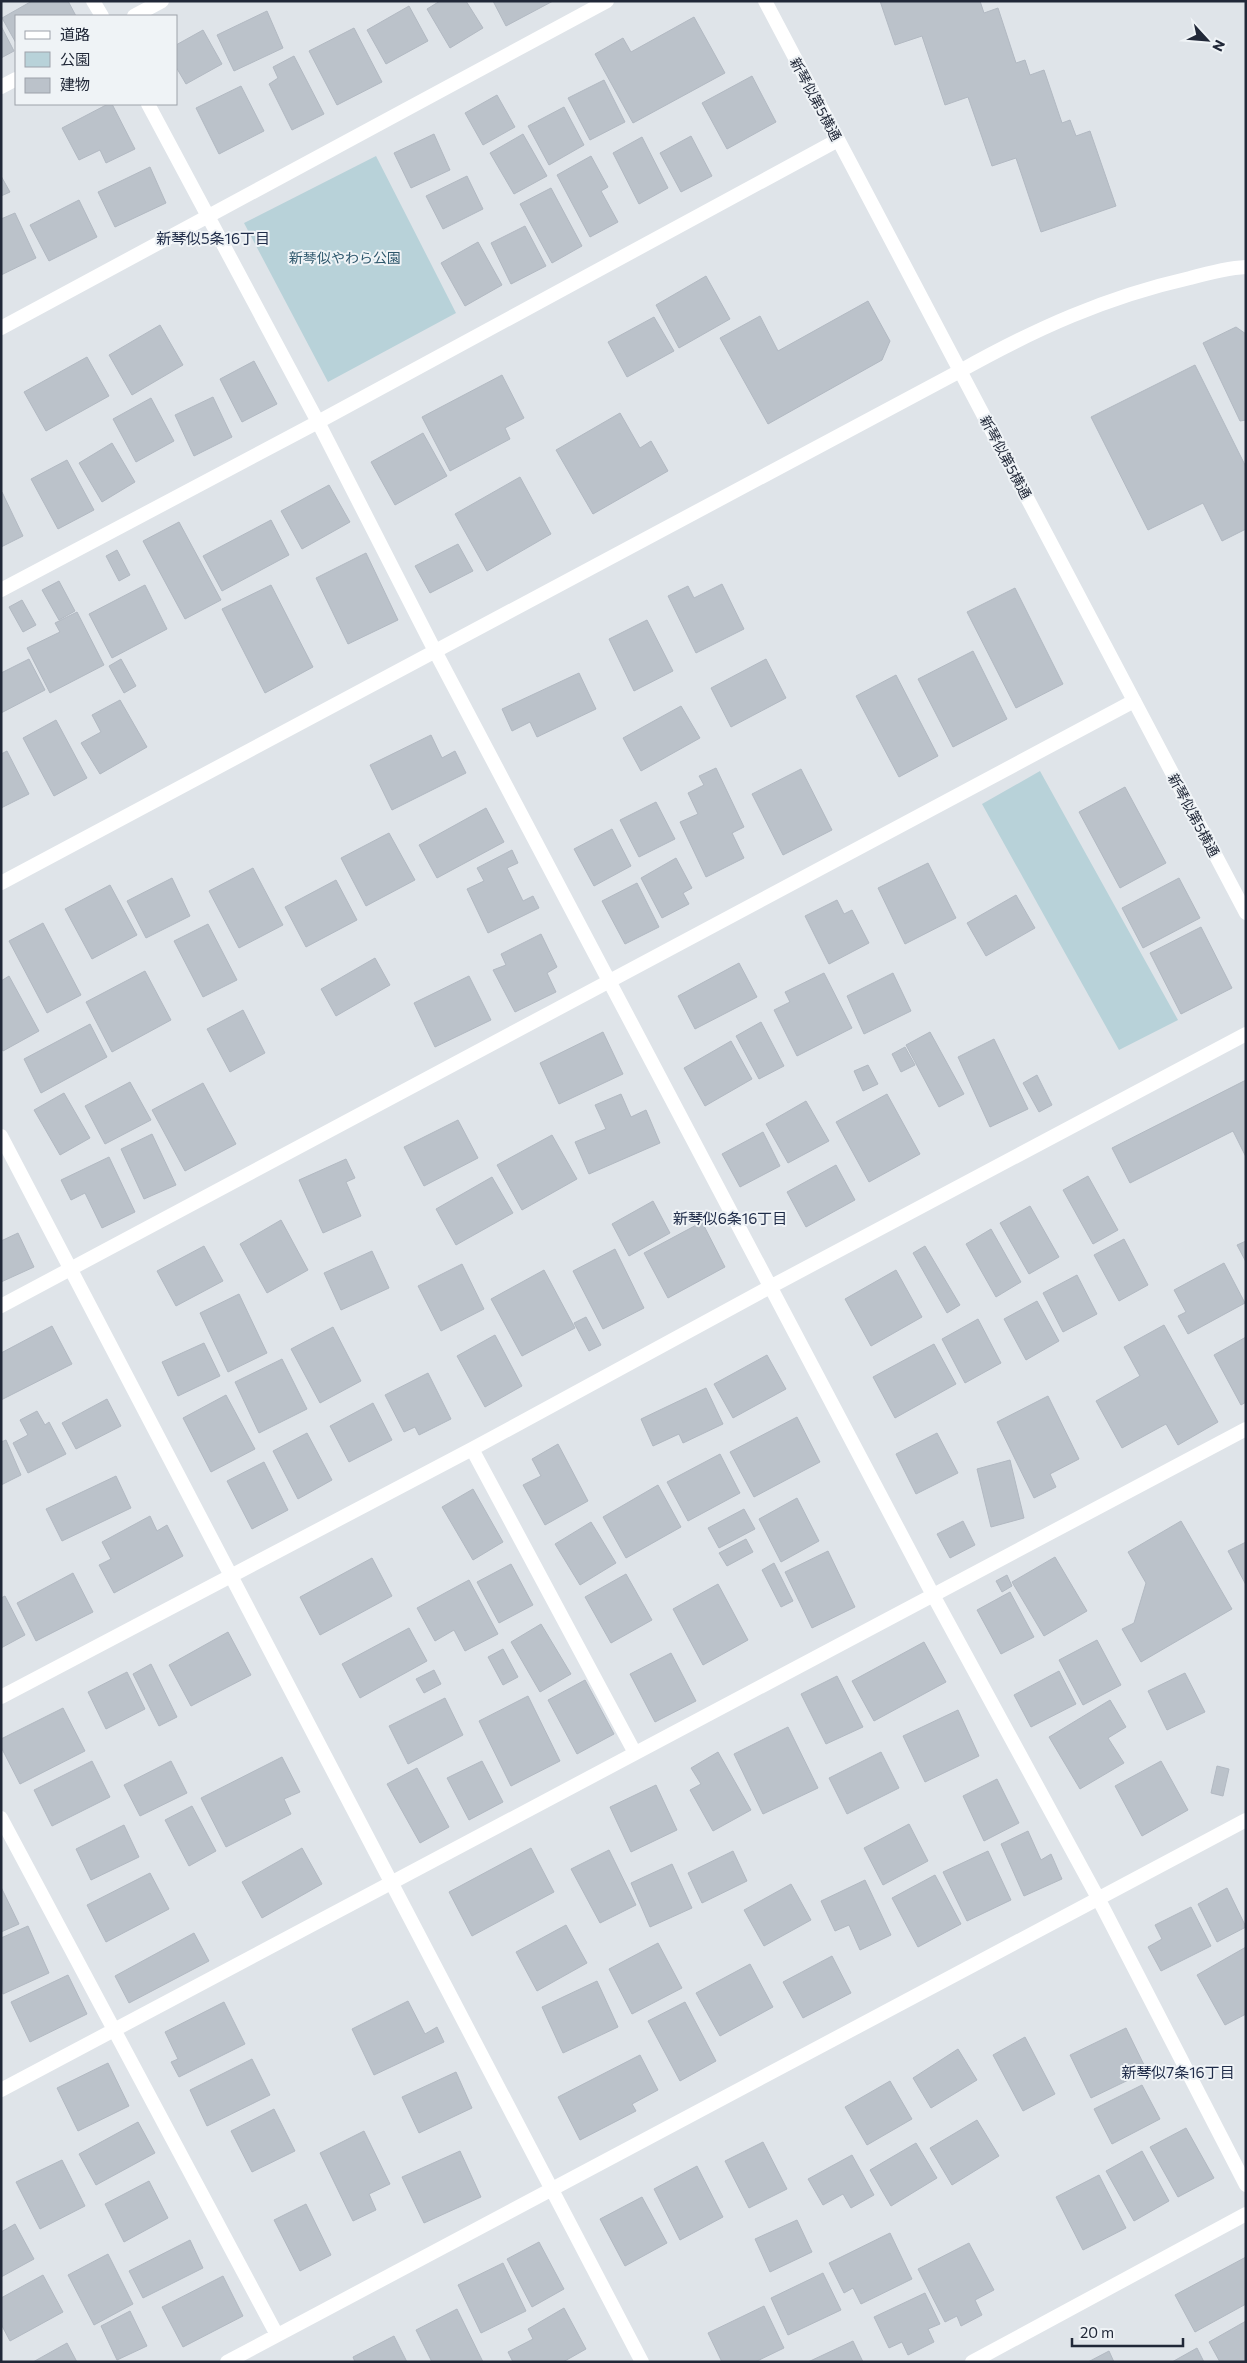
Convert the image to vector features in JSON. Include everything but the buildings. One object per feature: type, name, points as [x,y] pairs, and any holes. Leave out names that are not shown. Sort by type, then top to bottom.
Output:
[{"type":"street","points":[[94,1],[101,15]]},
{"type":"street","points":[[136,15],[162,1]]},
{"type":"street","points":[[1,328],[209,218],[607,1]]},
{"type":"street","name":"新琴似第5横通","points":[[765,1],[1246,913]]},
{"type":"street","points":[[1,87],[15,80]]},
{"type":"street","points":[[149,105],[318,422],[435,652],[933,1595],[1098,1898],[1246,2185]]},
{"type":"street","points":[[1,590],[318,422],[838,140]]},
{"type":"street","points":[[1,883],[1009,344],[1081,310],[1148,287],[1246,266]]},
{"type":"street","points":[[1,1306],[1134,701]]},
{"type":"street","points":[[1,1698],[472,1449],[770,1287],[1246,1034]]},
{"type":"street","points":[[1,1136],[642,2362]]},
{"type":"street","points":[[1,2090],[1246,1429]]},
{"type":"street","points":[[472,1449],[636,1753]]},
{"type":"street","points":[[1,1818],[277,2335]]},
{"type":"street","points":[[227,2362],[1246,1820]]},
{"type":"street","points":[[972,2362],[1246,2214]]},
{"type":"green space","name":"新琴似やわら公園","points":[[376,156],[456,313],[328,382],[244,223]]},
{"type":"green space","points":[[1040,771],[1178,1020],[1119,1050],[982,804]]},
{"type":"district","name":"新琴似5条16丁目","points":[[213,238]]},
{"type":"district","name":"新琴似6条16丁目","points":[[730,1218]]},
{"type":"district","name":"新琴似7条16丁目","points":[[1178,2072]]}]
